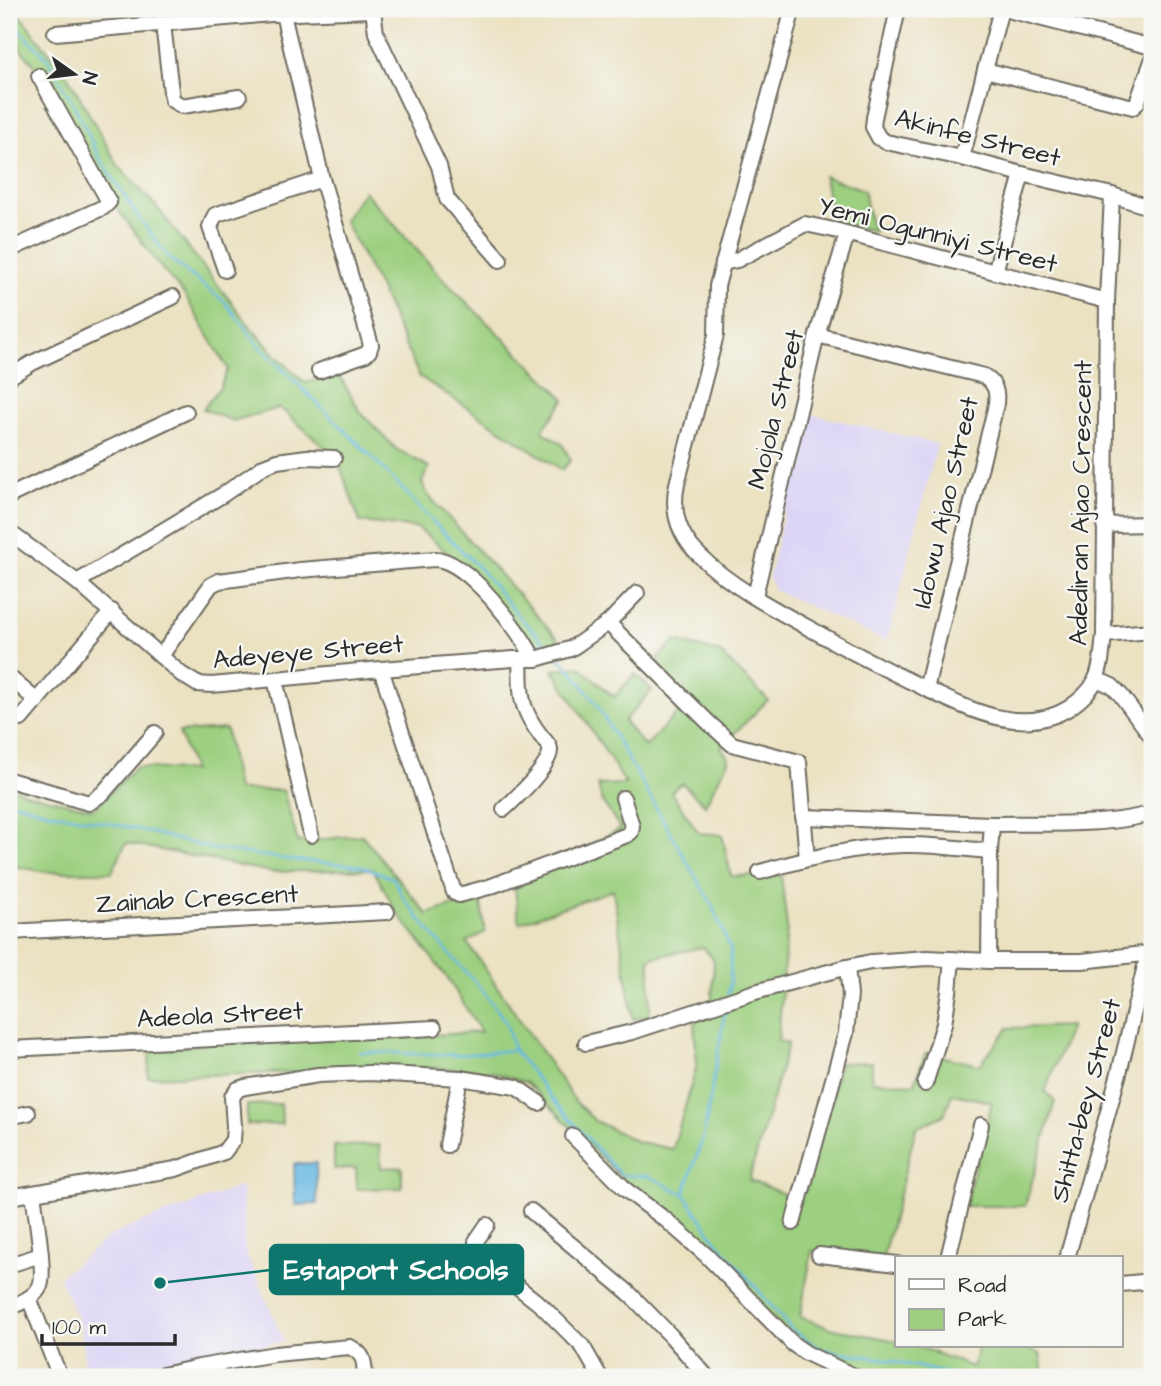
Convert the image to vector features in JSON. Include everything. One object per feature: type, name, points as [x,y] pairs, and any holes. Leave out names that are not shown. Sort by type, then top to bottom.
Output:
[{"type":"street","name":"Adediran Ajao Crescent","points":[[793,9],[717,286],[716,335],[677,484],[674,505],[678,526],[699,555],[740,587],[874,664],[985,715],[1020,720],[1051,717],[1072,706],[1089,691],[1101,661],[1104,635],[1107,301],[1112,195]]},
{"type":"street","name":"Akinfe Street","points":[[898,9],[874,118],[873,127],[879,138],[886,142],[1112,195],[1152,208]]},
{"type":"street","points":[[962,158],[1002,9],[1152,47]]},
{"type":"street","points":[[55,33],[275,12],[373,10],[376,33],[439,166],[447,199],[500,260]]},
{"type":"street","points":[[275,12],[370,345],[366,354],[319,371]]},
{"type":"street","points":[[163,24],[172,100],[182,106],[239,97]]},
{"type":"street","points":[[985,70],[1133,107],[1137,103],[1152,61]]},
{"type":"street","points":[[10,247],[110,202],[39,76]]},
{"type":"street","points":[[995,272],[1021,174]]},
{"type":"street","points":[[225,270],[209,227],[215,215],[322,179]]},
{"type":"street","name":"Yemi Ogunniyi Street","points":[[723,263],[737,260],[805,224],[1107,301]]},
{"type":"street","name":"Mojola Street","points":[[755,596],[817,335],[846,234]]},
{"type":"street","points":[[9,377],[32,363],[173,297]]},
{"type":"street","name":"Idowu Ajao Street","points":[[817,335],[984,376],[997,392],[995,410],[926,689]]},
{"type":"street","points":[[9,496],[186,412]]},
{"type":"street","points":[[77,582],[224,494],[264,466],[277,461],[307,457],[334,458]]},
{"type":"street","points":[[1104,525],[1152,524]]},
{"type":"street","name":"Adeyeye Street","points":[[9,532],[77,582],[181,674],[197,684],[212,685],[381,669],[530,659],[574,646],[608,623],[637,593]]},
{"type":"street","points":[[161,656],[211,585],[219,581],[300,570],[442,559],[467,573],[516,628],[530,659],[521,695],[524,707],[550,751],[531,783],[504,809]]},
{"type":"street","points":[[21,719],[111,611]]},
{"type":"street","points":[[608,623],[732,744],[799,762],[807,859]]},
{"type":"street","points":[[1104,635],[1152,631]]},
{"type":"street","points":[[381,669],[454,892],[459,895],[489,887],[627,835],[632,826],[623,798]]},
{"type":"street","points":[[9,677],[37,701]]},
{"type":"street","points":[[275,679],[311,835]]},
{"type":"street","points":[[1096,679],[1112,686],[1120,694],[1152,737]]},
{"type":"street","points":[[9,780],[89,803],[103,793],[155,733]]},
{"type":"street","points":[[803,817],[992,824],[1088,822],[1152,813]]},
{"type":"street","points":[[989,961],[992,824]]},
{"type":"street","points":[[760,872],[807,859],[879,846],[990,850]]},
{"type":"street","name":"Zainab Crescent","points":[[9,932],[387,912]]},
{"type":"street","points":[[586,1042],[632,1032],[755,992],[847,967],[896,959],[1082,961],[1150,954]]},
{"type":"street","name":"Shitta-bey Street","points":[[1068,1256],[1150,954]]},
{"type":"street","points":[[925,1084],[944,1024],[952,959]]},
{"type":"street","points":[[793,1223],[846,1033],[850,995],[847,967]]},
{"type":"street","name":"Adeola Street","points":[[9,1049],[434,1028]]},
{"type":"street","points":[[9,1197],[176,1169],[224,1152],[233,1140],[232,1097],[245,1087],[317,1075],[369,1073],[460,1078],[516,1087],[539,1103]]},
{"type":"street","points":[[447,1145],[460,1078]]},
{"type":"street","points":[[9,1117],[27,1112]]},
{"type":"street","points":[[948,1256],[981,1125]]},
{"type":"street","points":[[573,1136],[626,1190],[706,1255],[793,1344],[856,1377]]},
{"type":"street","points":[[9,1308],[30,1298],[40,1286],[41,1255],[33,1193]]},
{"type":"street","points":[[531,1211],[629,1293],[707,1377]]},
{"type":"street","points":[[487,1225],[476,1241],[480,1257],[542,1306],[583,1347],[600,1377]]},
{"type":"street","points":[[9,1265],[41,1255]]},
{"type":"street","points":[[819,1255],[895,1264]]},
{"type":"street","points":[[1122,1284],[1152,1281]]},
{"type":"street","points":[[30,1298],[60,1377]]},
{"type":"street","points":[[154,1377],[275,1354],[350,1347],[359,1352],[364,1361],[365,1377]]},
{"type":"shaded area","points":[[807,413],[937,444],[887,642],[774,590],[769,577]]},
{"type":"shaded area","points":[[242,1186],[245,1251],[284,1341],[175,1363],[132,1377],[86,1377],[81,1327],[59,1277],[110,1236]]},
{"type":"green space","points":[[9,9],[15,9],[69,78],[119,167],[154,204],[254,331],[305,383],[339,375],[361,413],[396,449],[429,467],[422,482],[428,495],[562,643],[556,650],[535,653],[471,573],[418,528],[360,522],[337,458],[280,408],[233,421],[203,409],[220,387],[228,369],[184,294],[116,207],[42,74],[9,36]]},
{"type":"green space","points":[[824,176],[864,190],[870,221],[875,231],[832,221]]},
{"type":"green space","points":[[364,191],[444,280],[565,399],[542,431],[562,444],[571,460],[562,470],[419,376],[381,291],[344,220]]},
{"type":"green space","points":[[675,641],[720,653],[768,700],[721,747],[729,759],[705,805],[682,783],[671,792],[699,833],[722,835],[731,876],[781,875],[787,927],[778,1041],[788,1043],[749,1180],[789,1196],[806,1191],[840,1063],[872,1062],[872,1081],[914,1084],[926,1053],[980,1065],[1008,1028],[1070,1026],[1045,1092],[1055,1101],[1025,1206],[965,1206],[992,1102],[952,1094],[944,1115],[916,1128],[883,1257],[812,1251],[800,1317],[830,1328],[895,1341],[895,1348],[922,1348],[972,1367],[978,1348],[1025,1348],[1040,1354],[1044,1377],[896,1377],[835,1366],[801,1348],[678,1217],[630,1187],[527,1083],[492,1072],[432,1068],[148,1077],[150,1051],[238,1040],[481,1032],[448,979],[396,911],[373,869],[271,872],[126,843],[112,872],[45,872],[9,865],[9,786],[28,794],[94,809],[136,767],[193,771],[179,732],[226,729],[237,790],[283,790],[298,842],[362,835],[427,914],[473,899],[481,903],[485,932],[467,942],[575,1101],[595,1121],[638,1142],[673,1149],[697,1065],[694,1021],[711,1017],[714,960],[703,947],[650,958],[650,1016],[633,1019],[613,890],[519,923],[515,889],[621,829],[602,801],[598,785],[626,784],[553,670],[579,666],[614,697],[635,674],[652,690],[624,721],[645,747],[688,702],[655,661]]},
{"type":"green space","points":[[281,1104],[282,1124],[247,1125],[247,1105]]},
{"type":"green space","points":[[380,1145],[381,1168],[402,1167],[402,1188],[357,1189],[356,1168],[334,1169],[334,1146]]},
{"type":"water","points":[[316,1163],[317,1204],[295,1205],[294,1164]]},
{"type":"waterway","points":[[9,21],[46,56],[99,157],[169,258],[225,302],[259,346],[379,464],[481,570],[518,615],[551,649]]},
{"type":"waterway","points":[[558,657],[596,703],[712,905],[731,951],[728,994]]},
{"type":"waterway","points":[[9,801],[214,849],[361,866],[393,878],[403,897],[430,932],[482,990],[506,1022],[514,1050],[557,1105],[621,1175],[648,1176],[684,1194],[715,1239],[791,1329],[821,1349],[883,1359],[954,1377]]},
{"type":"waterway","points":[[684,1194],[704,1134],[726,1007]]},
{"type":"waterway","points":[[359,1052],[459,1055],[513,1050]]},
{"type":"place","name":"Estaport Schools","points":[[160,1283]]}]
